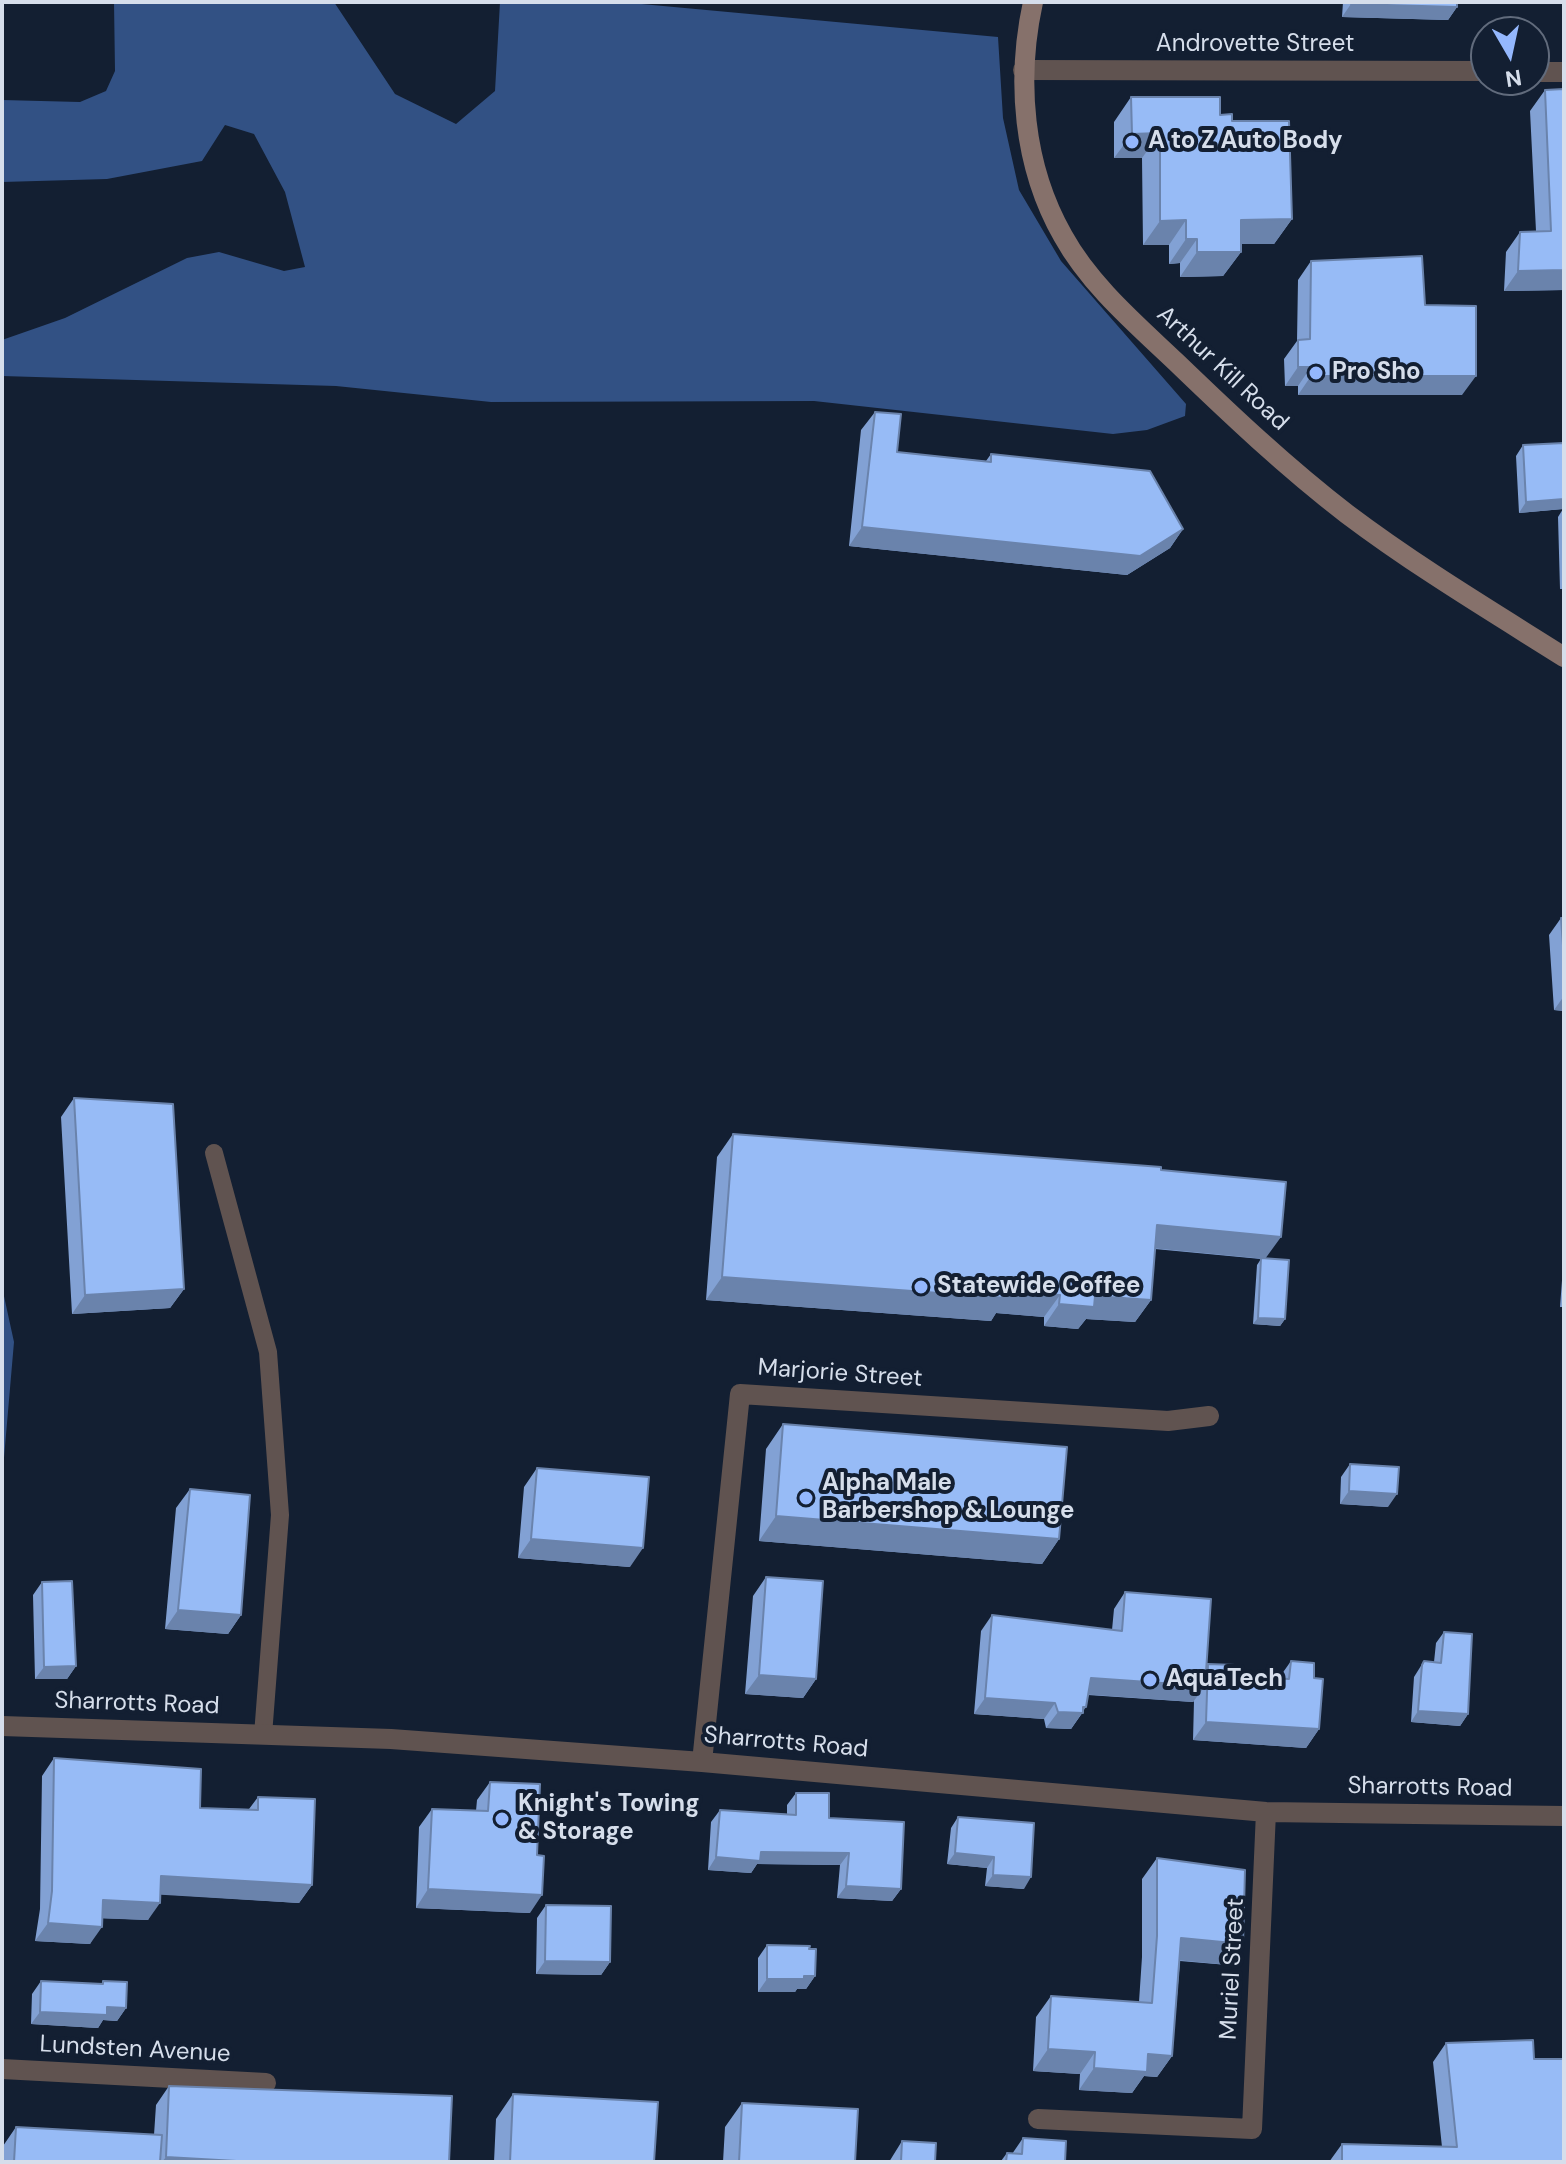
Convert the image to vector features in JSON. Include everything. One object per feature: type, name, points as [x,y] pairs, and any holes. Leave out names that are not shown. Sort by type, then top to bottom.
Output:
[{"type":"street","name":"Arthur Kill Road","points":[[1033,2],[1023,70],[1029,144],[1042,190],[1063,237],[1098,284],[1246,429],[1326,496],[1399,551],[1564,657]]},
{"type":"street","name":"Androvette Street","points":[[1023,70],[1470,71]]},
{"type":"street","name":"Marjorie Street","points":[[702,1762],[740,1394],[1168,1421],[1209,1416]]},
{"type":"street","name":"Sharrotts Road","points":[[2,1726],[391,1739],[702,1762],[1266,1812],[1564,1816]]},
{"type":"street","name":"Muriel Street","points":[[1038,2119],[1252,2129],[1266,1812]]},
{"type":"street","name":"Lundsten Avenue","points":[[2,2069],[266,2083]]},
{"type":"lane","points":[[214,1153],[268,1352],[280,1515],[263,1735]]},
{"type":"shaded area","points":[[114,2],[334,2],[395,94],[456,124],[495,91],[500,2],[620,2],[998,37],[1003,118],[1019,190],[1061,261],[1186,404],[1185,416],[1147,430],[1113,434],[814,401],[491,402],[336,386],[2,376],[2,340],[65,318],[187,258],[219,252],[284,271],[305,267],[285,192],[254,134],[225,125],[202,161],[107,179],[2,182],[2,100],[80,102],[106,91],[115,71]]},
{"type":"shaded area","points":[[2,1287],[14,1342],[2,1481]]},
{"type":"building","points":[[1457,2],[1457,7],[1351,4]]},
{"type":"building","points":[[1564,89],[1564,270],[1518,271],[1520,232],[1551,231],[1545,96],[1550,96],[1550,90]]},
{"type":"building","points":[[1131,97],[1220,97],[1220,115],[1232,114],[1232,121],[1289,121],[1292,219],[1241,220],[1241,252],[1197,252],[1197,239],[1186,239],[1186,220],[1160,221],[1160,133],[1132,134]]},
{"type":"building","points":[[1422,256],[1425,305],[1476,306],[1476,376],[1311,376],[1311,367],[1298,367],[1298,340],[1310,339],[1311,261]]},
{"type":"building","points":[[875,412],[901,414],[897,452],[991,462],[991,454],[1150,471],[1183,529],[1140,556],[862,527]]},
{"type":"building","points":[[1564,443],[1564,499],[1526,502],[1523,445]]},
{"type":"building","points":[[1561,918],[1564,918],[1564,959]]},
{"type":"building","points":[[74,1098],[173,1104],[184,1289],[85,1295]]},
{"type":"building","points":[[733,1134],[1161,1167],[1161,1170],[1286,1182],[1281,1237],[1157,1225],[1151,1300],[1095,1296],[1094,1307],[1059,1304],[1060,1295],[1007,1291],[1007,1298],[722,1277]]},
{"type":"building","points":[[1261,1258],[1289,1260],[1285,1319],[1258,1318]]},
{"type":"building","points":[[783,1424],[1067,1447],[1059,1539],[776,1516]]},
{"type":"building","points":[[1350,1464],[1399,1467],[1397,1494],[1349,1491]]},
{"type":"building","points":[[537,1468],[649,1477],[643,1548],[531,1539]]},
{"type":"building","points":[[190,1489],[250,1495],[241,1615],[178,1610]]},
{"type":"building","points":[[766,1577],[823,1581],[816,1679],[759,1675]]},
{"type":"building","points":[[72,1581],[76,1666],[44,1667],[42,1582]]},
{"type":"building","points":[[1125,1592],[1211,1599],[1205,1686],[1091,1678],[1083,1713],[1058,1712],[1055,1703],[985,1698],[992,1615],[1122,1631]]},
{"type":"building","points":[[1444,1632],[1472,1634],[1468,1714],[1418,1711],[1422,1665],[1424,1661],[1441,1663]]},
{"type":"building","points":[[1291,1661],[1314,1663],[1314,1678],[1323,1679],[1319,1729],[1206,1722],[1208,1664],[1235,1665],[1234,1676],[1289,1679]]},
{"type":"building","points":[[54,1758],[201,1769],[200,1808],[258,1810],[258,1797],[315,1799],[312,1885],[161,1876],[160,1903],[103,1900],[102,1927],[48,1923],[52,1891]]},
{"type":"building","points":[[490,1782],[540,1784],[537,1855],[544,1856],[542,1895],[428,1889],[432,1809],[488,1811]]},
{"type":"building","points":[[796,1793],[829,1793],[829,1818],[904,1822],[901,1889],[846,1886],[849,1853],[761,1852],[760,1861],[716,1857],[720,1810],[796,1815]]},
{"type":"building","points":[[958,1817],[1034,1823],[1031,1877],[993,1875],[994,1857],[955,1853]]},
{"type":"building","points":[[1157,1858],[1245,1870],[1243,1944],[1181,1938],[1172,2056],[1148,2054],[1147,2072],[1094,2068],[1095,2052],[1048,2049],[1051,1996],[1152,2003],[1157,1936]]},
{"type":"building","points":[[546,1905],[611,1906],[610,1962],[545,1961]]},
{"type":"building","points":[[767,1945],[810,1946],[809,1949],[816,1949],[815,1976],[767,1979]]},
{"type":"building","points":[[41,1981],[127,1982],[126,2008],[107,2007],[107,2015],[40,2012]]},
{"type":"building","points":[[1533,2040],[1534,2059],[1564,2059],[1564,2162],[1342,2162],[1342,2144],[1457,2147],[1446,2043]]},
{"type":"building","points":[[169,2086],[452,2096],[449,2162],[254,2162],[166,2157]]},
{"type":"building","points":[[513,2094],[658,2102],[654,2162],[510,2162]]},
{"type":"building","points":[[742,2103],[858,2109],[855,2162],[739,2162]]},
{"type":"building","points":[[16,2127],[162,2135],[160,2162],[14,2162]]},
{"type":"building","points":[[1023,2138],[1066,2141],[1065,2162],[1006,2162],[1007,2153],[1022,2154]]},
{"type":"building","points":[[902,2141],[936,2143],[935,2162],[901,2162]]},
{"type":"place","name":"A to Z Auto Body","points":[[1132,142]]},
{"type":"place","name":"Pro Sho","points":[[1316,373]]},
{"type":"place","name":"Statewide Coffee","points":[[921,1287]]},
{"type":"place","name":"Alpha Male Barbershop & Lounge","points":[[806,1498]]},
{"type":"place","name":"AquaTech","points":[[1150,1680]]},
{"type":"place","name":"Knight's Towing & Storage","points":[[502,1819]]}]
